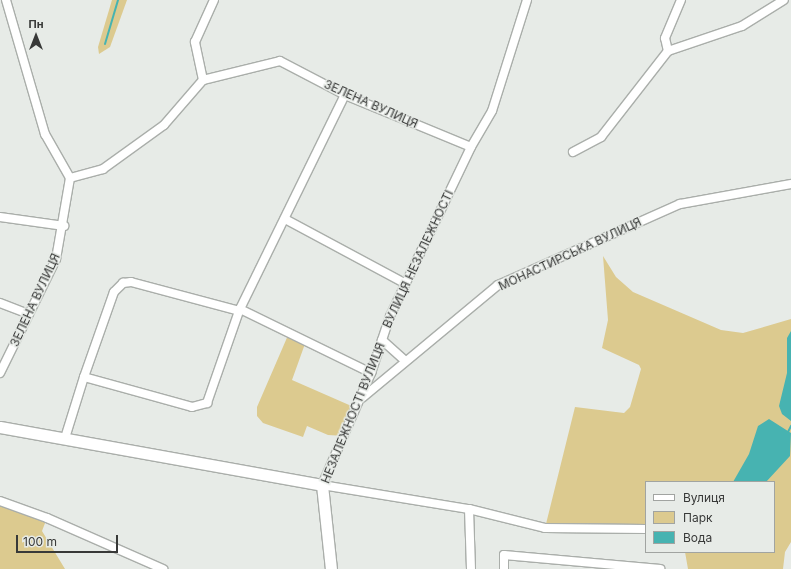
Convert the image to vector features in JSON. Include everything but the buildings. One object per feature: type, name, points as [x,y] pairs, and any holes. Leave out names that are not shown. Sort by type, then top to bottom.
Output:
[{"type":"street","points":[[6,0],[44,134],[70,178],[103,170],[164,125],[202,80],[195,42],[214,0]]},
{"type":"street","name":"НЕЗАЛЕЖНОСТІ ВУЛИЦЯ","points":[[331,569],[322,485],[360,400],[382,340],[406,284],[470,147],[495,104],[527,0]]},
{"type":"street","points":[[668,51],[665,38],[681,0]]},
{"type":"street","points":[[573,152],[603,135],[668,51],[742,26],[784,0]]},
{"type":"street","name":"ЗЕЛЕНА ВУЛИЦЯ","points":[[202,80],[280,61],[346,95],[470,147]]},
{"type":"street","points":[[84,377],[192,407],[203,406],[239,310],[346,95]]},
{"type":"street","name":"ЗЕЛЕНА ВУЛИЦЯ","points":[[0,373],[56,258],[64,226],[70,178]]},
{"type":"street","name":"МОНАСТИРСЬКА ВУЛИЦЯ","points":[[360,400],[404,360],[422,350],[498,285],[680,204],[791,184]]},
{"type":"street","points":[[0,216],[64,226]]},
{"type":"street","points":[[285,219],[406,284]]},
{"type":"street","points":[[65,438],[84,377],[114,292],[123,283],[131,282],[239,310],[371,373]]},
{"type":"street","points":[[0,303],[29,314]]},
{"type":"street","points":[[382,340],[404,360]]},
{"type":"street","points":[[0,427],[322,485],[469,509],[545,528],[645,529]]},
{"type":"street","points":[[0,501],[47,518],[163,569]]},
{"type":"street","points":[[469,509],[471,569]]},
{"type":"street","points":[[504,569],[504,555],[660,569]]},
{"type":"green space","points":[[112,0],[127,0],[110,47],[99,54],[98,47]]},
{"type":"green space","points":[[603,256],[616,277],[633,292],[721,330],[743,333],[791,319],[791,542],[785,552],[783,569],[688,569],[685,553],[775,553],[775,481],[645,481],[645,529],[545,528],[575,407],[624,413],[630,407],[641,369],[639,365],[602,348],[608,320]]},
{"type":"green space","points":[[289,333],[306,341],[292,380],[356,408],[344,436],[328,435],[307,426],[303,437],[263,423],[257,416],[257,407]]},
{"type":"green space","points":[[0,501],[47,518],[42,531],[65,569],[0,569]]},
{"type":"water","points":[[791,331],[791,421],[782,414],[779,406],[787,373],[787,338]]},
{"type":"water","points":[[769,419],[791,433],[790,456],[767,481],[734,481],[749,454],[758,426]]},
{"type":"waterway","points":[[105,44],[118,0]]},
{"type":"waterway","points":[[788,432],[791,426]]}]
